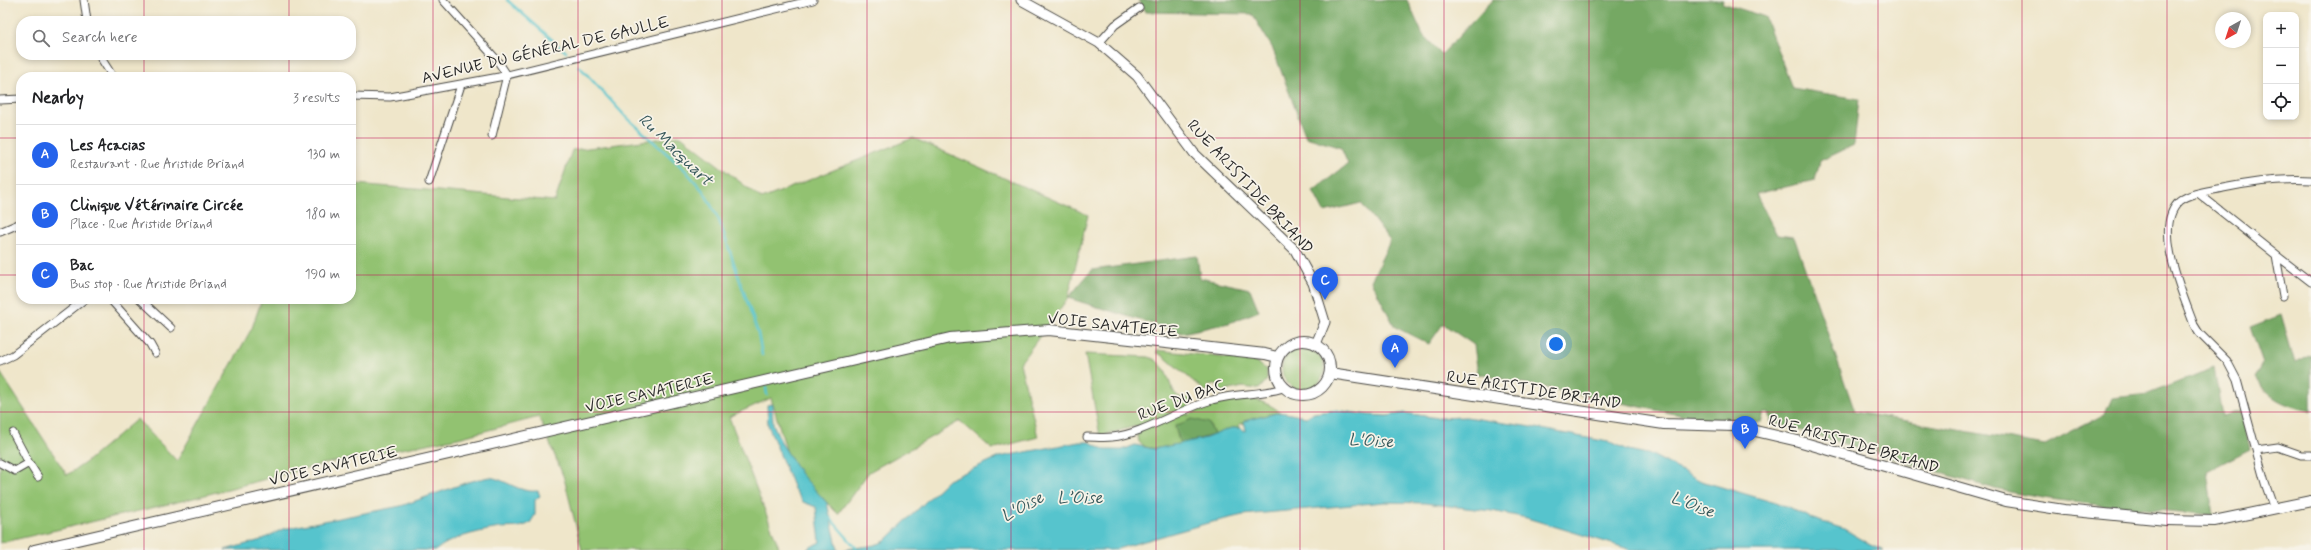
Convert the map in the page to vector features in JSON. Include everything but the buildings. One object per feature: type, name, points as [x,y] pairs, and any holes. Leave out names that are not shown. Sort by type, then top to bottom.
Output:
[{"type":"main road","name":"VOIE SAVATERIE","points":[[34,550],[950,338],[1049,330],[1265,354],[1277,357]]},
{"type":"main road","points":[[1307,341],[1316,344],[1327,356],[1330,373],[1322,387],[1312,394],[1299,396],[1284,388],[1276,374],[1277,357],[1289,344],[1307,341]]},
{"type":"main road","name":"RUE ARISTIDE BRIAND","points":[[1330,373],[1664,424],[1734,426],[1798,441],[2006,501],[2064,510],[2166,520],[2214,521],[2311,501]]},
{"type":"street","points":[[84,0],[86,16]]},
{"type":"street","points":[[443,0],[497,60],[507,75],[492,136]]},
{"type":"street","name":"AVENUE DU GÉNÉRAL DE GAULLE","points":[[356,96],[390,96],[461,85],[813,0]]},
{"type":"street","name":"RUE ARISTIDE BRIAND","points":[[1021,0],[1099,43],[1137,76],[1194,153],[1295,250],[1313,283],[1325,322],[1316,344]]},
{"type":"street","points":[[1099,43],[1115,25],[1140,8]]},
{"type":"street","points":[[102,60],[110,72]]},
{"type":"street","points":[[430,182],[461,85]]},
{"type":"street","points":[[0,100],[16,99]]},
{"type":"street","points":[[2274,509],[2237,380],[2223,356],[2196,330],[2173,264],[2169,231],[2172,214],[2181,201],[2198,193],[2262,180],[2311,180]]},
{"type":"street","points":[[2198,193],[2311,282]]},
{"type":"street","points":[[0,232],[16,225]]},
{"type":"street","points":[[2276,255],[2283,296]]},
{"type":"street","points":[[0,361],[13,355],[79,304]]},
{"type":"street","points":[[114,304],[150,344],[155,353]]},
{"type":"street","points":[[145,304],[171,328]]},
{"type":"street","name":"RUE DU BAC","points":[[1087,437],[1113,437],[1140,429],[1210,400],[1234,393],[1262,394],[1284,388]]},
{"type":"street","points":[[13,433],[38,477]]},
{"type":"street","points":[[2256,450],[2283,447],[2301,454],[2311,455]]},
{"type":"street","points":[[0,463],[16,471],[29,463]]},
{"type":"green space","points":[[1139,0],[1407,0],[1423,35],[1442,54],[1493,0],[1723,0],[1722,3],[1765,17],[1792,88],[1859,99],[1854,145],[1820,161],[1815,180],[1756,194],[1777,235],[1794,237],[1855,412],[2045,445],[2105,414],[2112,398],[2148,394],[2214,368],[2222,416],[2241,411],[2250,449],[2207,471],[2213,515],[2104,505],[2049,499],[1995,489],[1771,422],[1770,414],[1764,413],[1761,422],[1700,419],[1478,374],[1474,345],[1443,324],[1429,344],[1395,327],[1371,281],[1390,241],[1361,203],[1324,212],[1313,191],[1348,164],[1341,148],[1306,137],[1272,47],[1252,14],[1145,12]]},
{"type":"green space","points":[[681,136],[762,199],[913,138],[1088,215],[1068,298],[1020,363],[1038,437],[992,449],[960,421],[869,472],[838,514],[791,466],[771,398],[729,417],[780,550],[582,550],[564,478],[539,417],[458,438],[323,464],[186,500],[0,543],[0,372],[67,475],[85,463],[137,419],[177,461],[252,328],[260,304],[356,304],[356,184],[555,201],[572,150]]},
{"type":"green space","points":[[1197,256],[1200,278],[1250,289],[1259,311],[1229,323],[1182,333],[1068,298],[1092,270]]},
{"type":"green space","points":[[2281,315],[2295,363],[2311,355],[2311,411],[2294,407],[2279,401],[2267,392],[2255,378],[2263,364],[2250,327]]},
{"type":"green space","points":[[1303,348],[1318,354],[1324,369],[1318,384],[1303,390],[1288,384],[1282,369],[1288,354]]},
{"type":"green space","points":[[1157,350],[1255,361],[1267,370],[1267,380],[1259,389],[1243,387],[1220,392],[1216,383],[1207,386],[1209,390],[1205,391],[1162,355],[1157,353]]},
{"type":"green space","points":[[1085,354],[1149,357],[1158,362],[1163,368],[1173,390],[1177,395],[1182,398],[1191,398],[1190,410],[1186,416],[1222,402],[1246,399],[1269,405],[1280,412],[1244,421],[1245,423],[1239,424],[1240,428],[1231,428],[1214,435],[1210,425],[1183,424],[1175,427],[1180,444],[1164,448],[1147,447],[1139,442],[1136,426],[1100,436]]},
{"type":"green space","points":[[1192,419],[1209,423],[1214,435],[1180,444],[1175,426]]},
{"type":"water","points":[[772,404],[773,424],[782,444],[801,474],[827,503],[838,550],[807,549],[820,542],[816,507],[803,502],[794,489],[768,425],[767,405]]},
{"type":"water","name":"L’Oise","points":[[1337,410],[1368,415],[1387,416],[1405,413],[1438,418],[1466,417],[1531,427],[1613,443],[1628,450],[1652,455],[1701,481],[1786,506],[1810,518],[1844,529],[1868,543],[1884,550],[1632,550],[1527,518],[1492,511],[1424,503],[1384,502],[1243,515],[1208,523],[1113,550],[844,550],[875,545],[885,541],[948,480],[999,457],[1079,442],[1090,442],[1105,450],[1122,450],[1135,445],[1154,449],[1206,438],[1231,428],[1240,428],[1244,431],[1246,430],[1244,421],[1280,412],[1306,417],[1314,413]]},
{"type":"water","points":[[489,477],[525,490],[538,491],[540,496],[535,500],[535,515],[530,523],[517,527],[499,528],[471,534],[448,542],[436,550],[225,550],[261,540],[283,529],[401,506],[468,482]]},
{"type":"waterway","name":"Ru Macquart","points":[[507,0],[566,52]]},
{"type":"waterway","name":"Ru Macquart","points":[[579,66],[625,116],[685,170],[704,192],[719,220],[758,333],[762,355]]},
{"type":"waterway","name":"Ru Macquart","points":[[766,388],[767,395]]},
{"type":"waterway","name":"Ru Macquart","points":[[830,518],[858,550]]},
{"type":"place","name":"Bac","points":[[1325,300]]},
{"type":"place","name":"Les Acacias","points":[[1395,368]]},
{"type":"place","name":"Clinique Vétérinaire Circée","points":[[1745,449]]},
{"type":"water label","name":"L'Oise","points":[[1371,440]]},
{"type":"water label","name":"L'Oise","points":[[1693,504]]},
{"type":"water label","name":"L'Oise","points":[[1022,506]]}]
